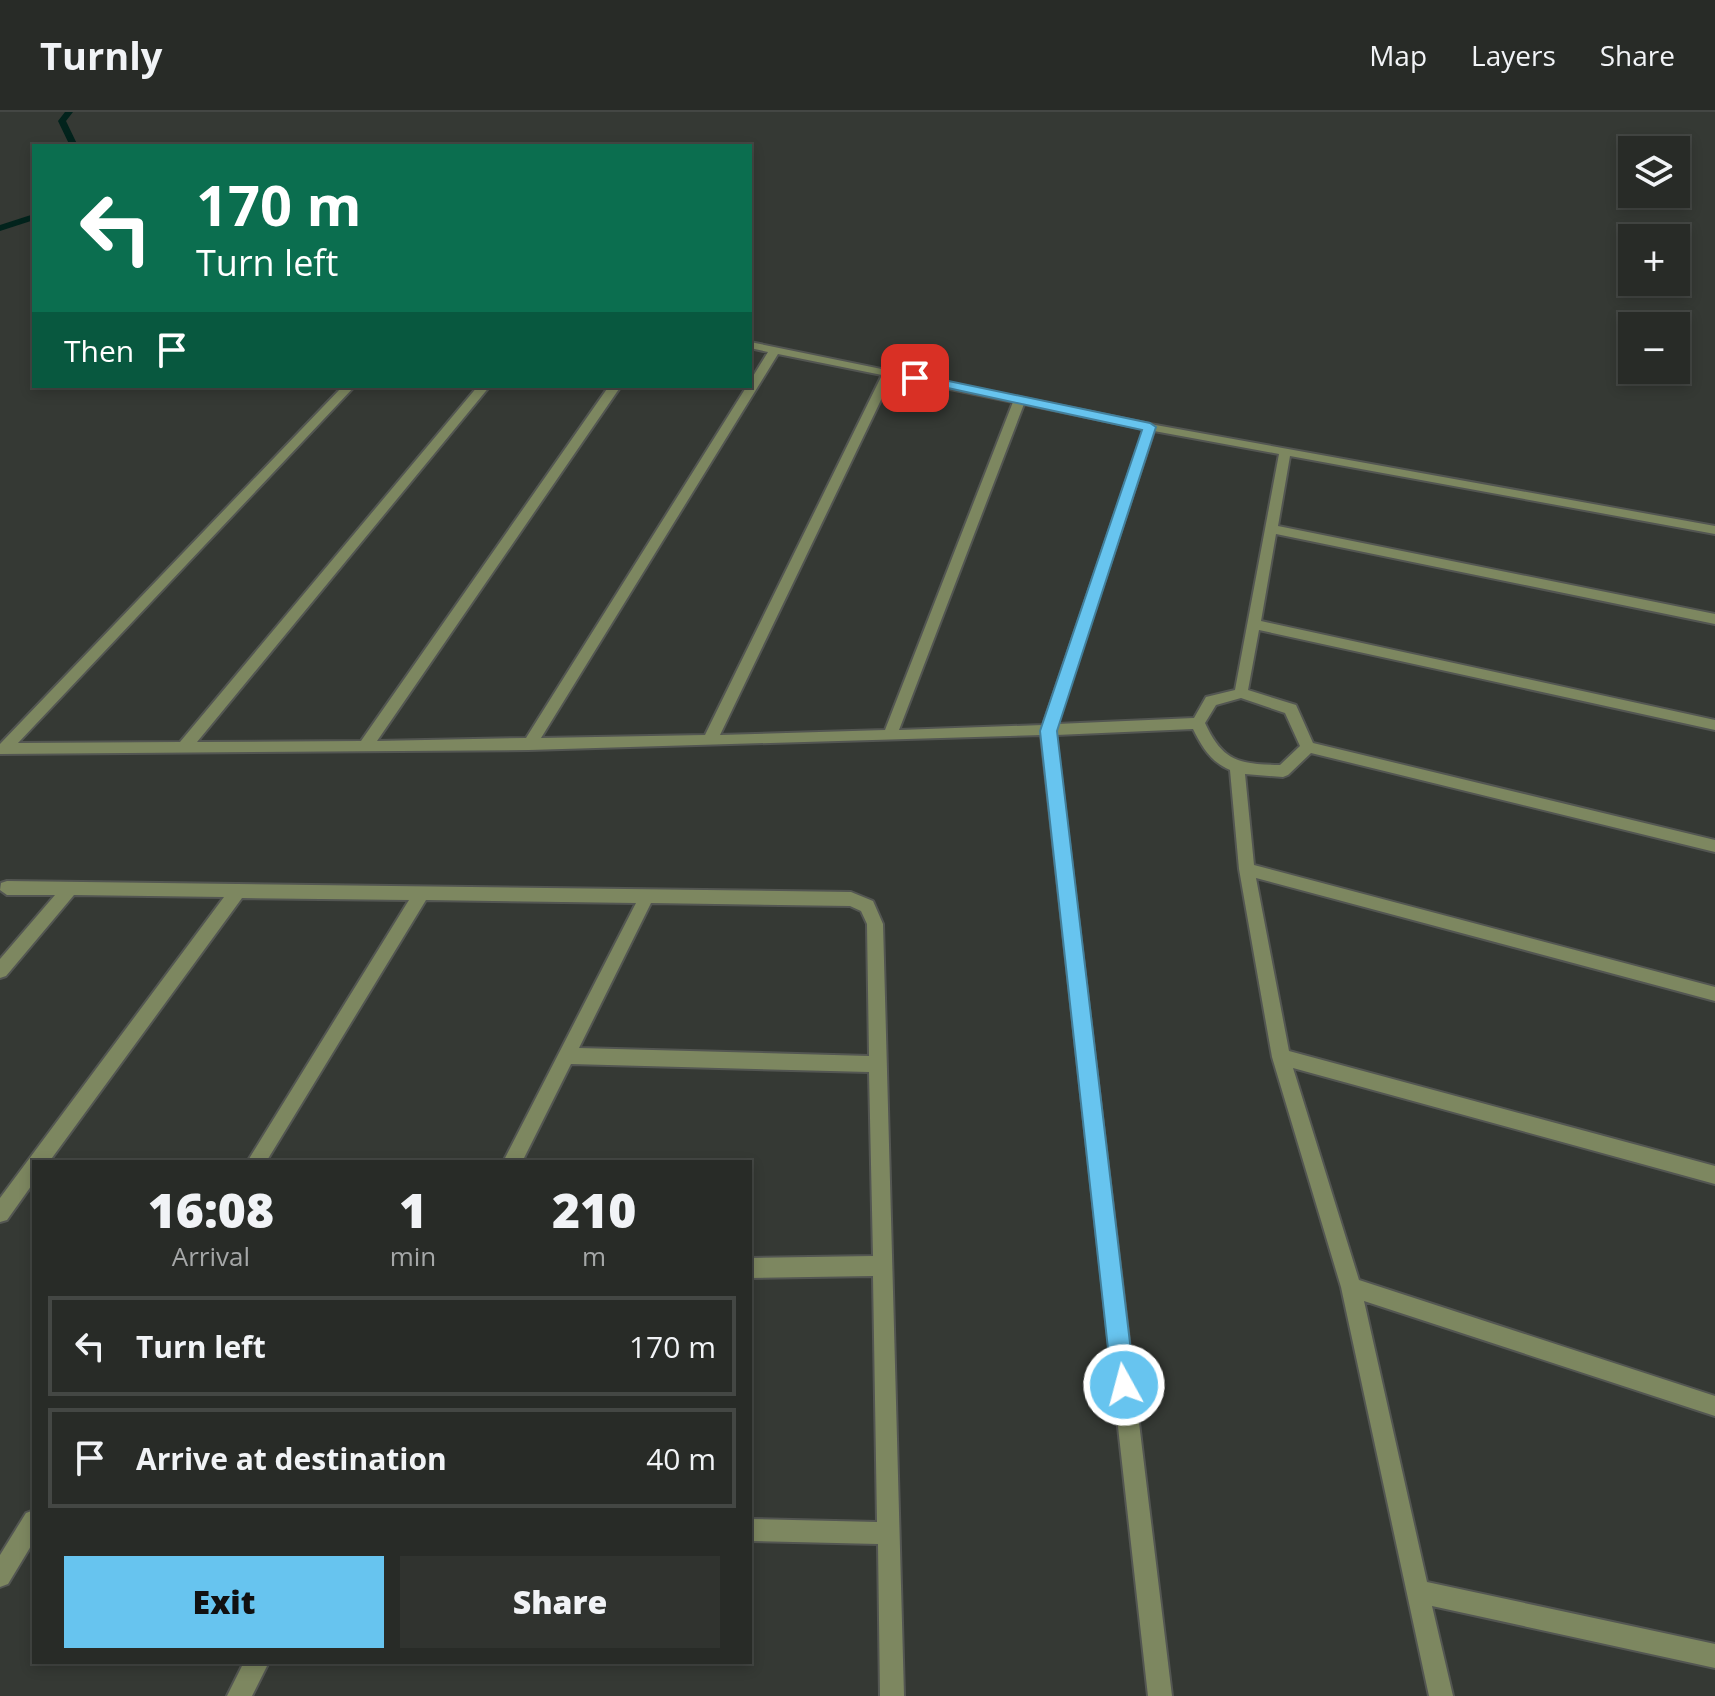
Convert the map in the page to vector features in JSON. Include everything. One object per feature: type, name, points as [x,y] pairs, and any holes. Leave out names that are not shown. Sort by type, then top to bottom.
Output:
[{"type":"street","points":[[752,345],[1150,427],[1715,530]]},
{"type":"street","points":[[752,387],[775,350]]},
{"type":"street","points":[[710,740],[889,372]]},
{"type":"street","points":[[2,749],[347,388]]},
{"type":"street","points":[[183,749],[482,388]]},
{"type":"street","points":[[365,746],[614,388]]},
{"type":"street","points":[[529,745],[751,388]]},
{"type":"street","points":[[890,735],[1020,399]]},
{"type":"street","points":[[1150,427],[1048,731],[1160,1696]]},
{"type":"street","points":[[1241,693],[1285,451]]},
{"type":"street","points":[[1272,529],[1715,619]]},
{"type":"street","points":[[1253,624],[1715,725]]},
{"type":"street","points":[[1198,723],[1211,701],[1241,693],[1291,709],[1308,747]]},
{"type":"street","points":[[2,749],[529,745],[1048,731],[1198,723]]},
{"type":"street","points":[[1198,723],[1208,749],[1237,769],[1283,771],[1308,747]]},
{"type":"street","points":[[1308,747],[1715,846]]},
{"type":"street","points":[[1237,769],[1247,869],[1281,1057],[1351,1287],[1441,1696]]},
{"type":"street","points":[[1247,869],[1715,994]]},
{"type":"street","points":[[7,888],[851,899],[867,906],[875,924],[892,1696]]},
{"type":"street","points":[[0,971],[70,889]]},
{"type":"street","points":[[39,1160],[239,890]]},
{"type":"street","points":[[257,1160],[421,894]]},
{"type":"street","points":[[513,1160],[647,896]]},
{"type":"street","points":[[566,1056],[879,1064]]},
{"type":"street","points":[[1281,1057],[1715,1175]]},
{"type":"street","points":[[0,1213],[32,1170]]},
{"type":"street","points":[[752,1268],[883,1266]]},
{"type":"street","points":[[1351,1287],[1715,1406]]},
{"type":"street","points":[[0,1576],[32,1524]]},
{"type":"street","points":[[752,1530],[888,1533]]},
{"type":"street","points":[[1416,1591],[1715,1656]]},
{"type":"street","points":[[239,1696],[256,1664]]},
{"type":"waterway","points":[[69,112],[62,121],[73,144]]},
{"type":"waterway","points":[[0,228],[32,218]]},
{"type":"route","points":[[915,378],[1150,427],[1048,731],[1124,1385]]}]
